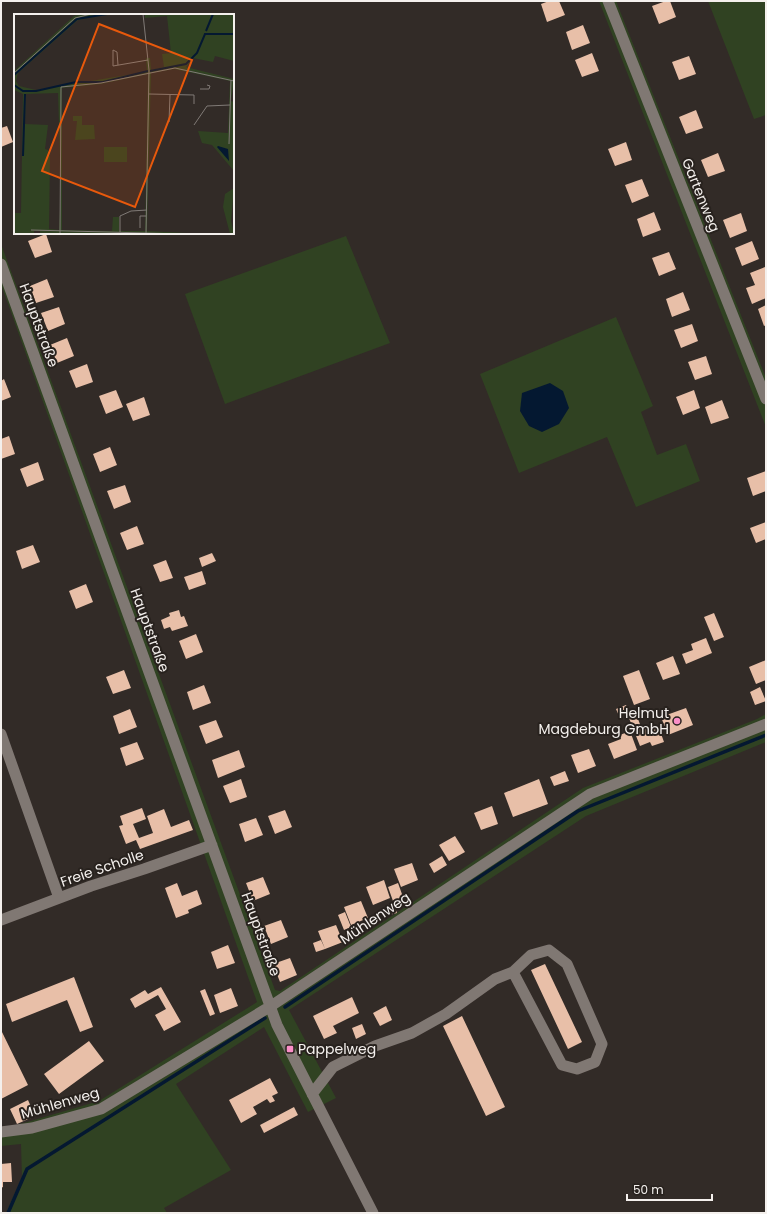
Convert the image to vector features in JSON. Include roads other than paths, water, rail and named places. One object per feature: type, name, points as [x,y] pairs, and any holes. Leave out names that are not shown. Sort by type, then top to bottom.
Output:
[{"type":"street","name":"Gartenweg","points":[[608,1],[766,399]]},
{"type":"street","name":"Hauptstraße","points":[[1,264],[271,1006]]},
{"type":"street","name":"Mühlenweg","points":[[1,1132],[32,1128],[101,1109],[271,1006],[590,794],[766,724]]},
{"type":"street","points":[[1,734],[60,898]]},
{"type":"street","name":"Freie Scholle","points":[[1,920],[91,886],[212,845]]},
{"type":"street","points":[[312,1094],[333,1067],[375,1046],[412,1033],[446,1014],[495,979],[513,972],[531,955],[550,950],[567,964],[602,1044],[595,1062],[577,1069],[562,1065],[513,972]]},
{"type":"street","points":[[271,1006],[277,1024],[373,1213]]},
{"type":"water","points":[[550,383],[563,391],[569,408],[559,424],[542,432],[529,426],[520,411],[522,393]]},
{"type":"waterway","points":[[285,1007],[578,811],[766,735]]},
{"type":"waterway","points":[[8,1213],[27,1169],[265,1018]]},
{"type":"place","name":"Helmut Magdeburg GmbH","points":[[677,721]]},
{"type":"place","name":"Pappelweg","points":[[290,1049]]}]
